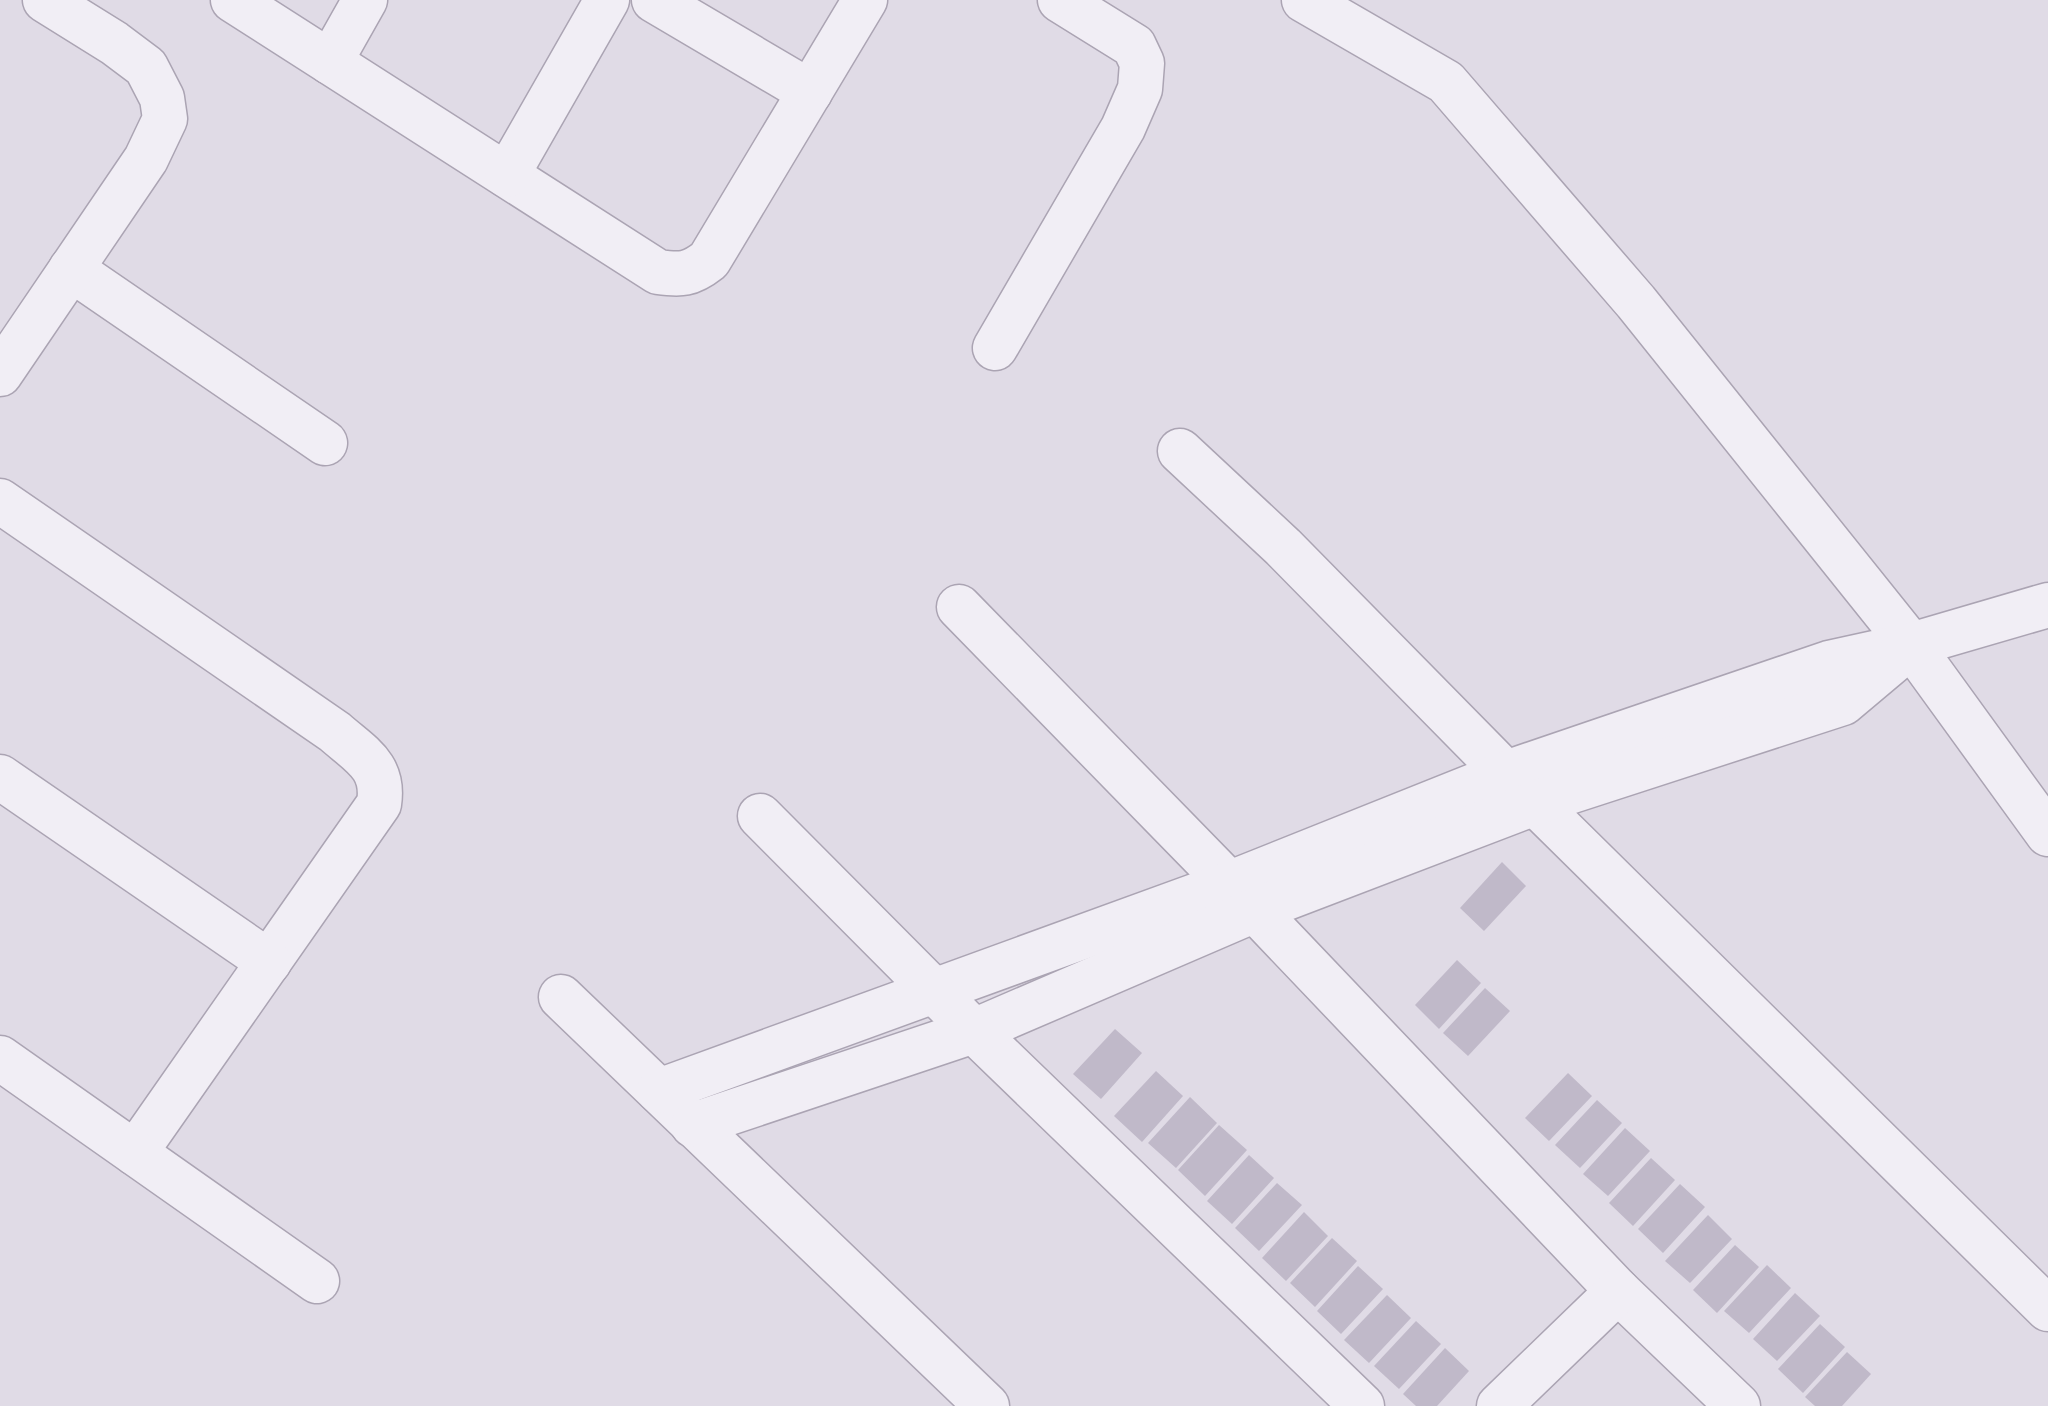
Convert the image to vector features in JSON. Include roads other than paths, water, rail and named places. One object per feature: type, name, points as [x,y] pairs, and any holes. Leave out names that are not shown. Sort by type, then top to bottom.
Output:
[{"type":"street","points":[[0,374],[146,159],[165,119],[162,98],[146,67],[45,0]]},
{"type":"street","points":[[233,0],[658,272],[671,273],[694,272],[709,260],[865,0]]},
{"type":"street","points":[[330,62],[365,0]]},
{"type":"street","points":[[507,175],[607,0]]},
{"type":"street","points":[[654,0],[810,92]]},
{"type":"street","points":[[995,348],[1123,128],[1140,89],[1142,63],[1134,46],[1060,0]]},
{"type":"street","points":[[1304,0],[1446,82],[1636,302],[1911,645],[2048,834]]},
{"type":"street","points":[[71,269],[325,443]]},
{"type":"street","points":[[1180,451],[1283,547],[1520,788],[2041,1288]]},
{"type":"street","points":[[0,501],[335,732],[372,764],[382,787],[379,804],[135,1153]]},
{"type":"street","points":[[659,1091],[935,991],[1242,897],[1829,663],[1911,645],[2048,605]]},
{"type":"street","points":[[959,607],[1242,897],[1618,1291],[1738,1406]]},
{"type":"street","points":[[0,777],[269,962]]},
{"type":"street","points":[[760,816],[974,1031],[1362,1406]]},
{"type":"street","points":[[693,1125],[974,1031],[1242,897]]},
{"type":"street","points":[[561,997],[987,1406]]},
{"type":"street","points":[[0,1058],[317,1281]]},
{"type":"street","points":[[1499,1406],[1618,1291]]}]
